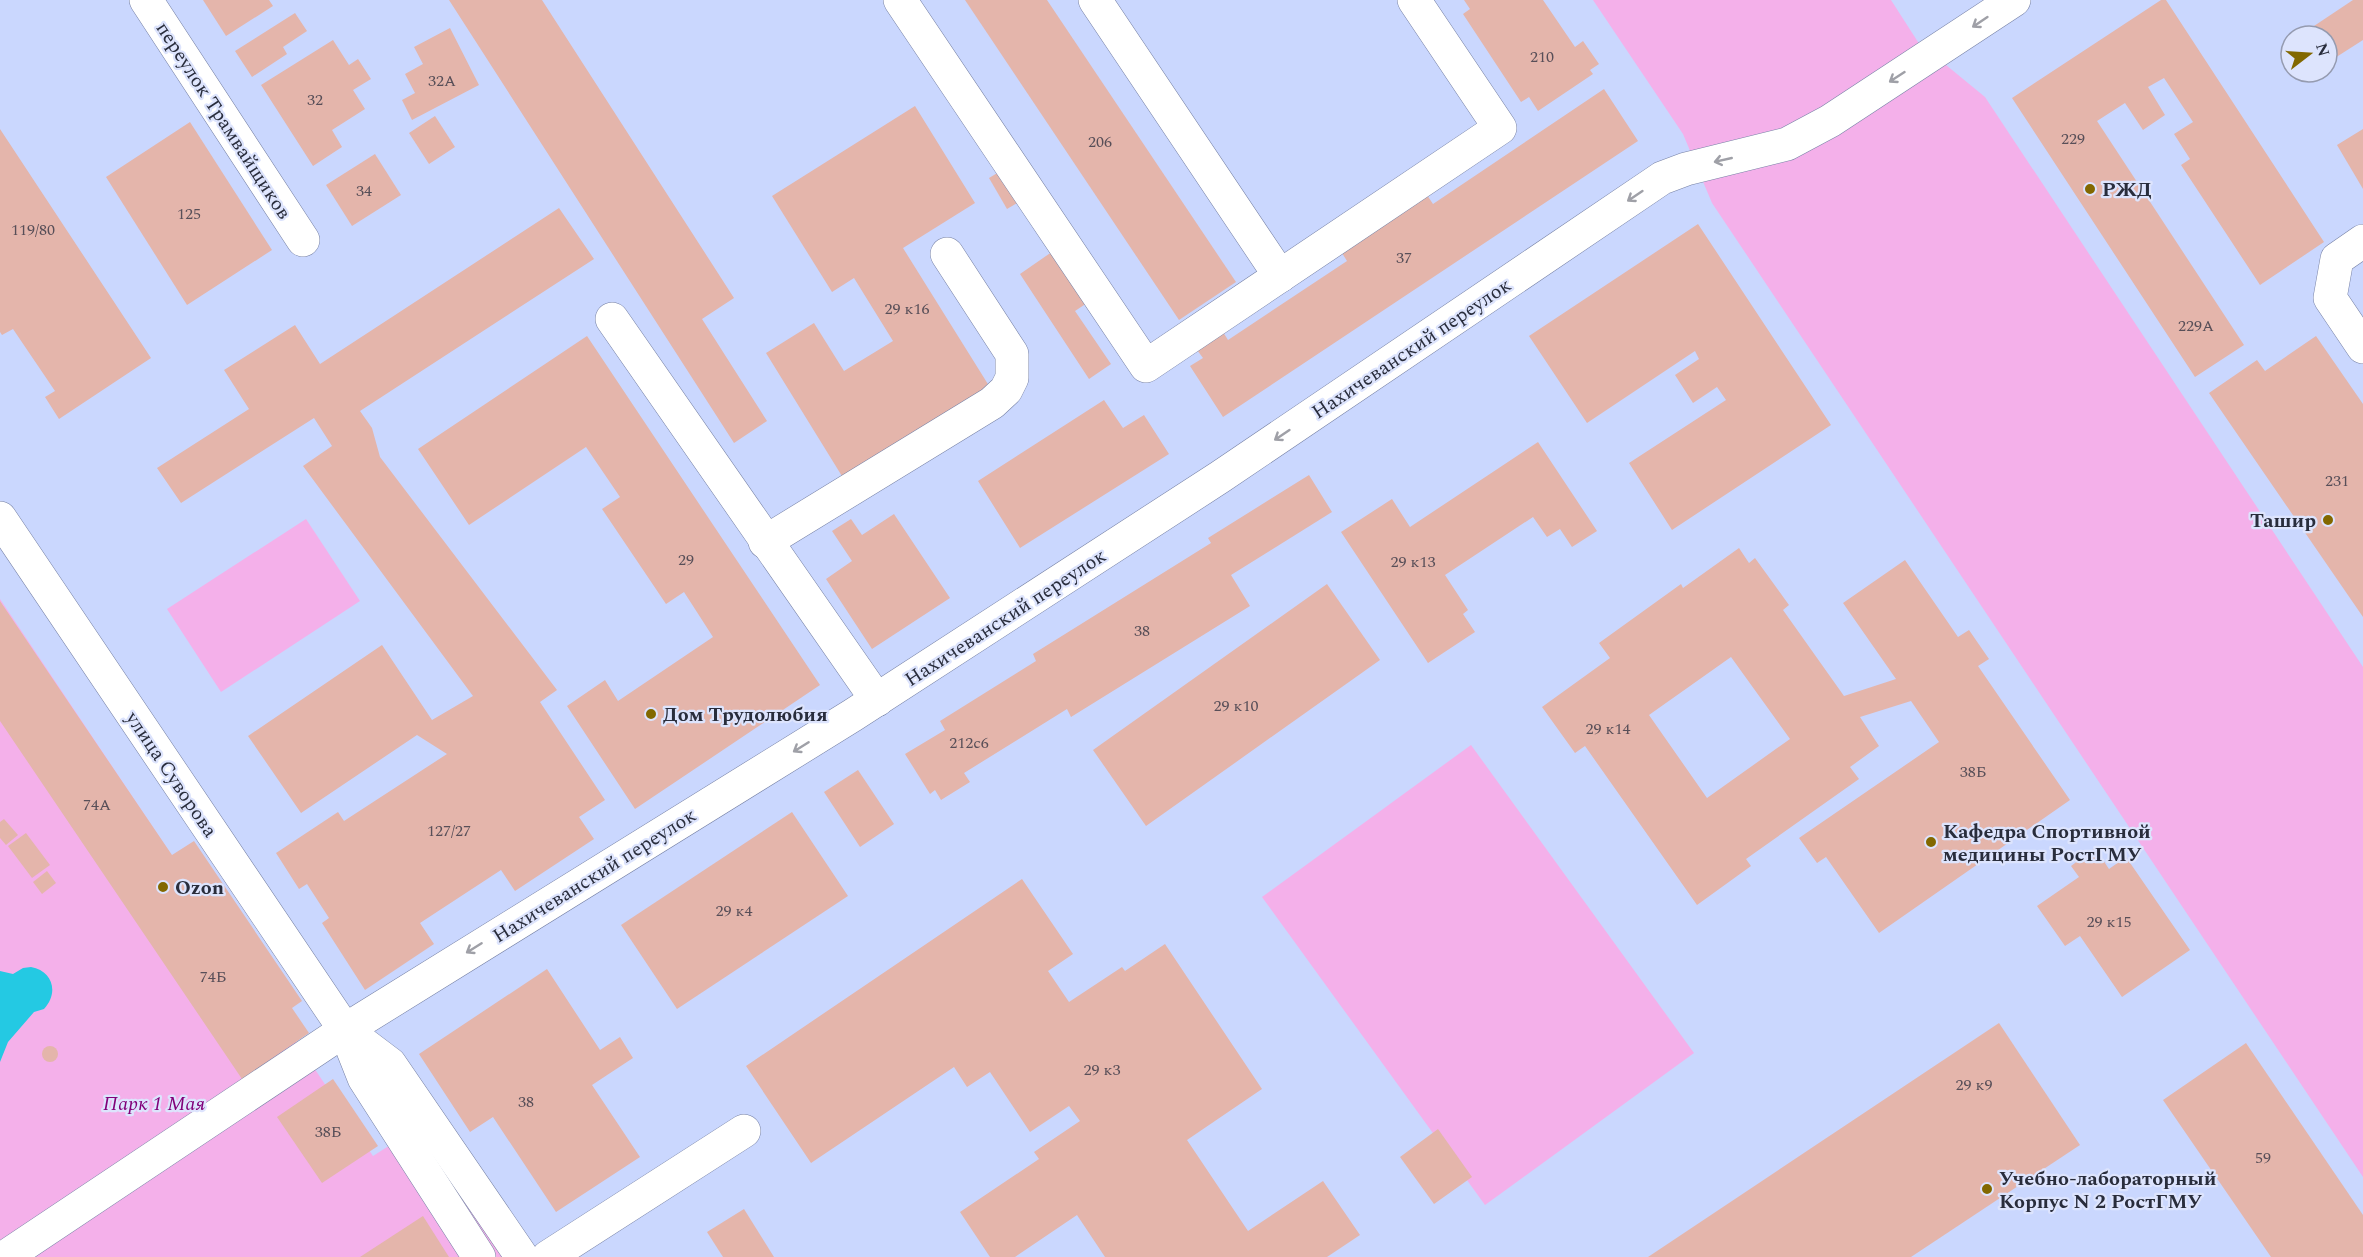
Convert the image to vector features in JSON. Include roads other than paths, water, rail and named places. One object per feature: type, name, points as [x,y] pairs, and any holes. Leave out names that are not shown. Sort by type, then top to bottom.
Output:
[{"type":"street","name":"переулок Трамвайщиков","points":[[146,0],[303,240]]},
{"type":"street","points":[[900,0],[1146,366],[1500,128],[1414,0]]},
{"type":"street","points":[[1095,0],[1280,276]]},
{"type":"street","name":"Нахичеванский переулок","points":[[5,1257],[345,1030],[876,700],[1220,477],[1662,178],[1686,169],[1787,144],[1830,121],[2014,0]]},
{"type":"street","points":[[2363,241],[2337,259],[2330,298],[2363,347]]},
{"type":"street","points":[[765,542],[992,403],[1006,390],[1012,378],[1012,354],[947,254]]},
{"type":"street","points":[[612,319],[876,700]]},
{"type":"street","name":"улица Суворова","points":[[0,518],[345,1030]]},
{"type":"street","points":[[345,1030],[364,1078],[479,1257]]},
{"type":"street","points":[[345,1030],[390,1064],[522,1257]]},
{"type":"street","points":[[548,1257],[744,1131]]},
{"type":"water","points":[[23,968],[38,969],[49,978],[52,990],[49,1003],[44,1009],[34,1012],[8,1042],[0,1062],[0,971],[13,974]]},
{"type":"place","name":"РЖД","points":[[2090,189]]},
{"type":"place","name":"Ташир","points":[[2328,520]]},
{"type":"place","name":"Дом Трудолюбия","points":[[651,714]]},
{"type":"place","name":"Кафедра Спортивной медицины РостГМУ","points":[[1931,842]]},
{"type":"place","name":"Ozon","points":[[163,887]]},
{"type":"place","name":"Учебно-лабораторный Корпус N 2 РостГМУ","points":[[1987,1189]]},
{"type":"park label","name":"Парк 1 Мая","points":[[154,1103]]}]
